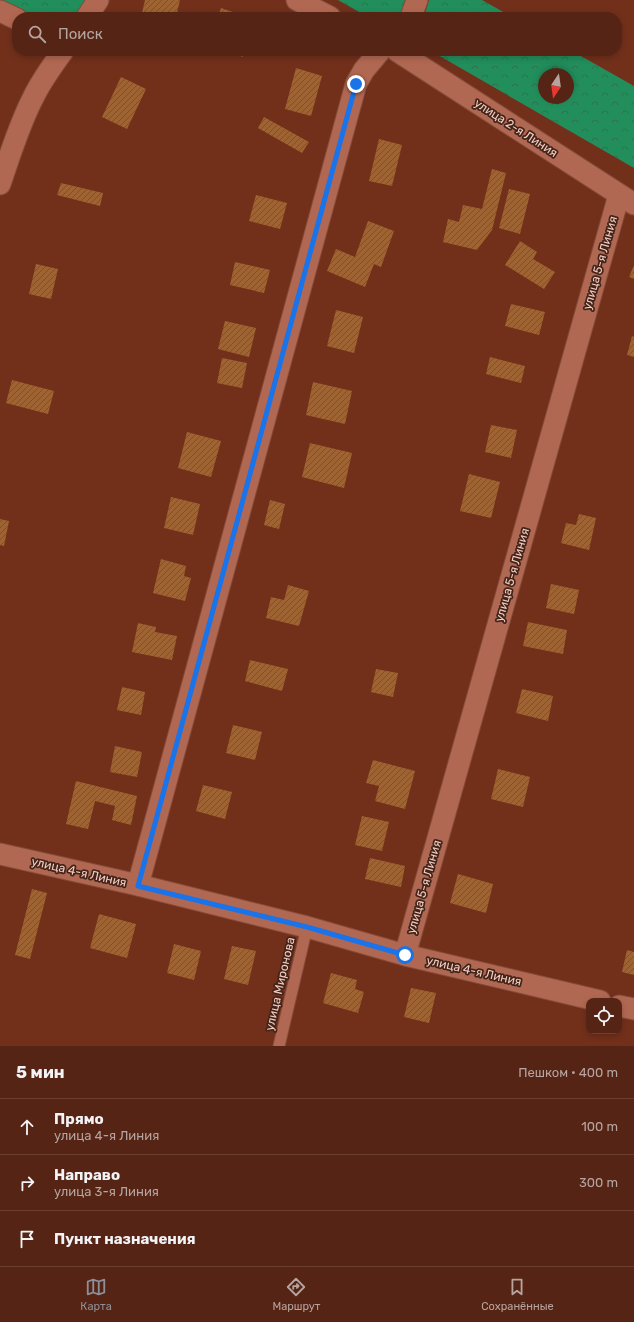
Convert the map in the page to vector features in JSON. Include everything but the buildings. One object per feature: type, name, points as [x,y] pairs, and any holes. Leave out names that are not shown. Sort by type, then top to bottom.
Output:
[{"type":"street","points":[[90,12],[98,0]]},
{"type":"street","points":[[297,0],[320,12]]},
{"type":"street","points":[[413,12],[417,0]]},
{"type":"street","points":[[0,11],[12,17]]},
{"type":"street","points":[[0,184],[18,130],[33,97],[45,76],[59,56]]},
{"type":"street","points":[[138,886],[356,84],[364,70],[385,56]]},
{"type":"street","name":"улица 2-я Линия","points":[[401,56],[626,199]]},
{"type":"street","name":"улица 5-я Линия","points":[[405,955],[626,199]]},
{"type":"street","name":"улица 4-я Линия","points":[[0,854],[307,927],[405,955],[587,998]]},
{"type":"street","points":[[622,1007],[634,1009]]},
{"type":"lane","name":"улица Миронова","points":[[279,1046],[307,927]]},
{"type":"green space","points":[[91,0],[83,12],[21,12],[0,1]]},
{"type":"green space","points":[[338,0],[408,0],[404,12],[359,12]]},
{"type":"green space","points":[[429,0],[482,0],[503,12],[425,12]]},
{"type":"green space","points":[[440,56],[581,56],[634,86],[634,168]]},
{"type":"route","points":[[356,84],[138,886],[307,927],[405,955]]}]
